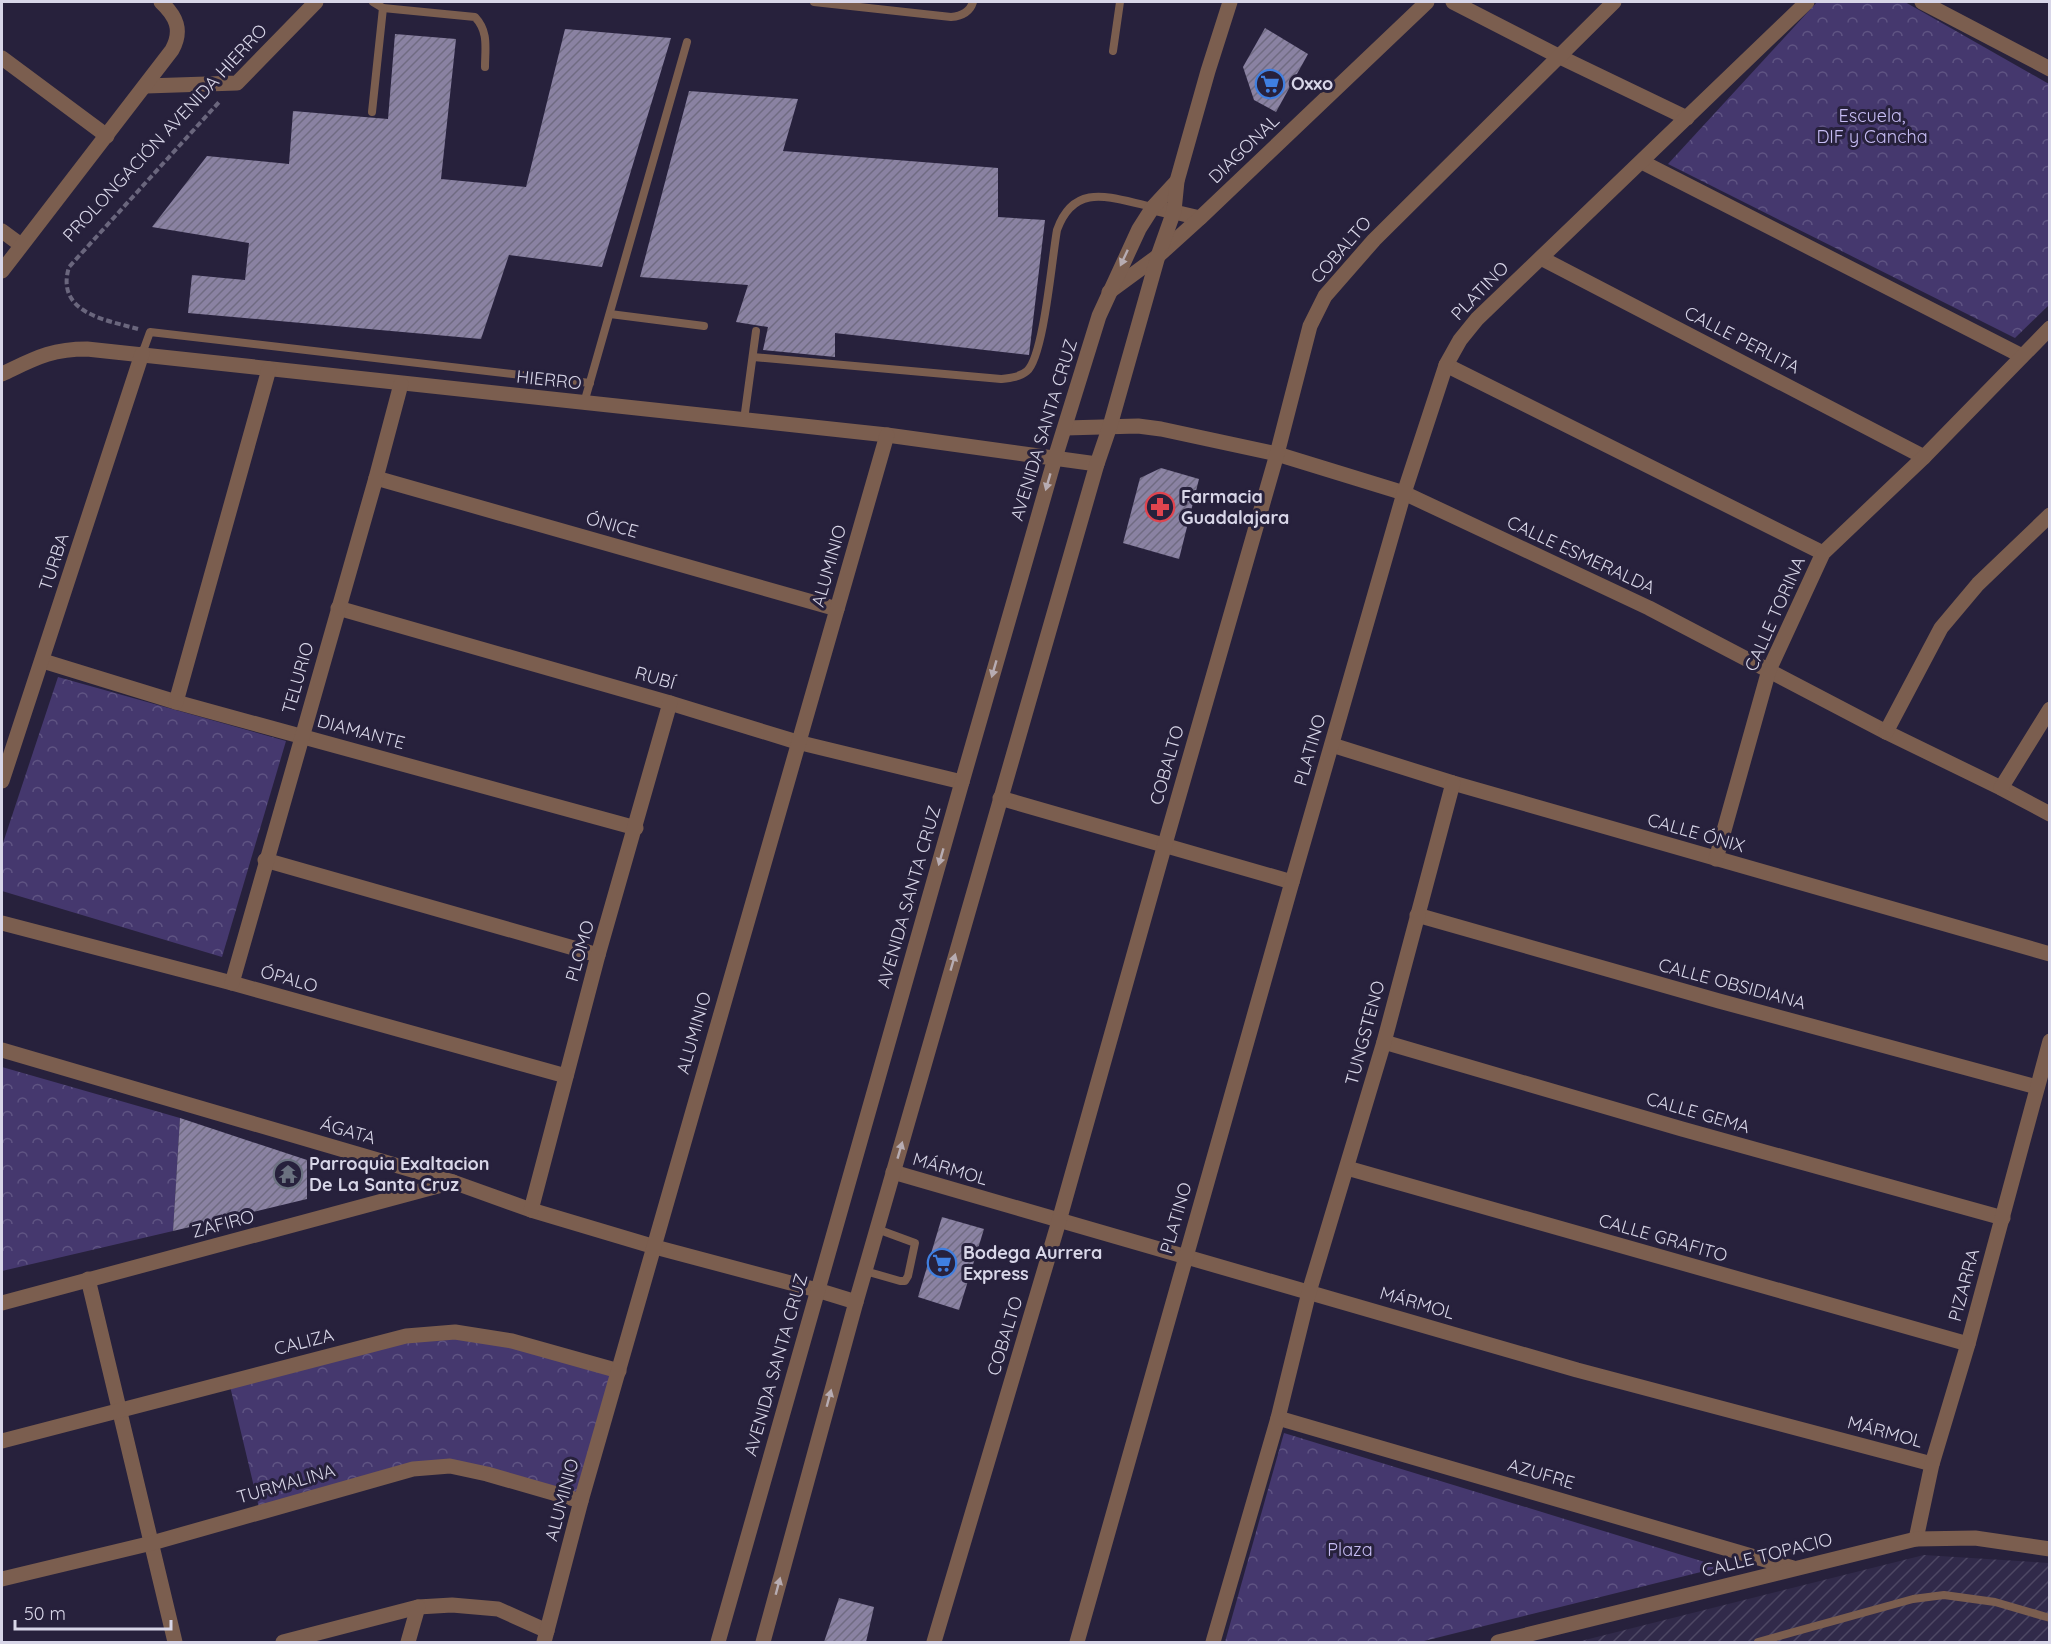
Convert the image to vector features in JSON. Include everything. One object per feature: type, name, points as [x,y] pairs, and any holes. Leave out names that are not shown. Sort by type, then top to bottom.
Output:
[{"type":"street","points":[[2,271],[172,50],[177,41],[177,23],[172,13],[161,2]]},
{"type":"street","name":"PROLONGACIÓN AVENIDA HIERRO","points":[[237,82],[316,2]]},
{"type":"street","name":"AVENIDA SANTA CRUZ","points":[[762,1642],[856,1302],[1000,798],[1158,256],[1174,211],[1177,181],[1230,2]]},
{"type":"street","name":"DIAGONAL","points":[[1109,292],[1158,256],[1200,218],[1426,2]]},
{"type":"street","points":[[1453,2],[1687,118]]},
{"type":"street","name":"COBALTO","points":[[934,1642],[1059,1221],[1277,454],[1310,326],[1325,296],[1374,240],[1614,2]]},
{"type":"street","name":"PLATINO","points":[[1077,1642],[1404,493],[1446,365],[1460,340],[1477,319],[1807,2]]},
{"type":"street","points":[[1922,2],[2049,69]]},
{"type":"street","points":[[2,58],[107,136]]},
{"type":"street","points":[[146,86],[194,86],[237,82]]},
{"type":"street","points":[[1642,162],[2022,356]]},
{"type":"street","name":"AVENIDA SANTA CRUZ","points":[[718,1642],[1055,458],[1109,292],[1139,229],[1153,207],[1177,181]]},
{"type":"street","points":[[1153,207],[1200,218]]},
{"type":"street","points":[[2,231],[21,245]]},
{"type":"street","name":"CALLE PERLITA","points":[[1541,258],[1924,457]]},
{"type":"street","name":"CALLE TORINA","points":[[1716,859],[1769,670],[1823,553],[1924,457],[2049,328]]},
{"type":"street","name":"HIERRO","points":[[2,374],[49,352],[66,349],[142,354],[401,384],[887,435],[1097,464]]},
{"type":"street","name":"TURBA","points":[[2,781],[142,354]]},
{"type":"street","points":[[1446,365],[1823,553]]},
{"type":"street","points":[[176,702],[269,369]]},
{"type":"street","name":"TELURIO","points":[[232,983],[401,384]]},
{"type":"street","name":"CALLE ESMERALDA","points":[[1065,428],[1110,426],[1161,429],[1277,454],[1404,493],[1649,608],[2049,814]]},
{"type":"street","name":"ALUMINIO","points":[[546,1637],[581,1501],[797,742],[887,435]]},
{"type":"street","name":"ÓNICE","points":[[376,478],[837,609]]},
{"type":"street","points":[[1886,732],[1941,628],[1978,584],[2049,515]]},
{"type":"street","name":"RUBÍ","points":[[338,608],[670,703],[797,742],[962,782]]},
{"type":"street","name":"DIAMANTE","points":[[43,661],[176,702],[636,828]]},
{"type":"street","name":"PLOMO","points":[[531,1210],[598,956],[670,703]]},
{"type":"street","points":[[2001,788],[2049,709]]},
{"type":"street","name":"CALLE ÓNIX","points":[[1332,745],[1453,783],[2049,954]]},
{"type":"street","name":"TUNGSTENO","points":[[1213,1642],[1278,1418],[1309,1292],[1384,1042],[1453,783]]},
{"type":"street","points":[[1000,798],[1292,882]]},
{"type":"street","points":[[266,860],[598,956]]},
{"type":"street","name":"CALLE OBSIDIANA","points":[[1417,915],[1719,1001],[2037,1087]]},
{"type":"street","name":"ÓPALO","points":[[2,923],[232,983],[566,1076]]},
{"type":"street","name":"PIZARRA","points":[[1916,1539],[1932,1464],[2003,1218],[2049,1041]]},
{"type":"street","name":"CALLE GEMA","points":[[1384,1042],[1682,1129],[2003,1218]]},
{"type":"street","name":"ÁGATA","points":[[2,1050],[453,1182],[531,1210],[655,1247],[856,1302]]},
{"type":"street","name":"CALLE GRAFITO","points":[[1347,1168],[1968,1344]]},
{"type":"street","name":"MÁRMOL","points":[[893,1172],[1577,1370],[1932,1464]]},
{"type":"street","name":"ZAFIRO","points":[[2,1303],[453,1182]]},
{"type":"street","points":[[88,1280],[175,1642]]},
{"type":"street","name":"CALIZA","points":[[2,1441],[406,1336],[455,1332],[512,1341],[619,1371]]},
{"type":"street","name":"AZUFRE","points":[[1278,1418],[1793,1568]]},
{"type":"street","name":"TURMALINA","points":[[2,1579],[152,1543],[413,1469],[450,1466],[487,1474],[581,1501]]},
{"type":"street","name":"CALLE TOPACIO","points":[[1498,1642],[1916,1539],[1975,1538],[2048,1545]]},
{"type":"street","points":[[283,1642],[418,1607],[452,1605],[498,1609],[546,1637]]},
{"type":"street","points":[[408,1642],[418,1607]]},
{"type":"lane","points":[[374,2],[383,8],[475,17],[482,25],[485,38],[485,67]]},
{"type":"lane","points":[[814,2],[951,16],[965,13],[971,8],[973,2]]},
{"type":"lane","points":[[1113,51],[1120,2]]},
{"type":"lane","points":[[372,112],[383,8]]},
{"type":"lane","points":[[584,403],[687,42]]},
{"type":"lane","points":[[753,357],[1001,379],[1021,375],[1028,370],[1038,351],[1057,230],[1069,206],[1089,197],[1104,197],[1153,207]]},
{"type":"lane","points":[[610,314],[704,326]]},
{"type":"lane","points":[[744,420],[756,331]]},
{"type":"lane","points":[[142,354],[150,332],[590,383]]},
{"type":"lane","points":[[865,1271],[900,1281],[905,1281],[908,1276],[915,1243],[877,1229]]},
{"type":"lane","points":[[1758,1642],[1913,1599],[1944,1594],[1995,1602],[2049,1618]]},
{"type":"path","name":"PROLONGACIÓN AVENIDA HIERRO","points":[[150,332],[100,319],[84,312],[70,296],[66,276],[69,267],[237,82]]},
{"type":"shaded area","points":[[1924,1555],[2049,1563],[2049,1642],[1577,1642]]},
{"type":"green space","name":"Escuela, DIF y Cancha","points":[[1817,2],[1905,2],[2049,84],[2049,305],[2015,338],[1668,164]]},
{"type":"green space","points":[[58,677],[286,741],[222,957],[2,891],[2,846]]},
{"type":"green space","points":[[2,1067],[180,1118],[173,1231],[2,1271]]},
{"type":"green space","points":[[455,1332],[619,1371],[581,1501],[450,1466],[260,1512],[229,1382]]},
{"type":"green space","name":"Plaza","points":[[1284,1433],[1721,1567],[1420,1642],[1225,1642]]},
{"type":"building","name":"Oxxo","points":[[1265,28],[1308,54],[1276,112],[1254,100],[1243,67]]},
{"type":"building","points":[[565,29],[671,38],[602,267],[509,255],[481,339],[188,313],[192,275],[245,280],[249,243],[152,227],[207,156],[289,164],[293,111],[388,119],[395,34],[456,39],[441,179],[526,187]]},
{"type":"building","points":[[689,91],[798,99],[783,151],[998,168],[998,217],[1045,220],[1029,355],[835,333],[835,357],[763,350],[768,327],[736,322],[748,285],[640,277]]},
{"type":"building","points":[[1161,468],[1199,479],[1179,559],[1123,543],[1140,478]]},
{"type":"building","points":[[180,1118],[307,1160],[307,1199],[173,1231]]},
{"type":"building","points":[[942,1217],[984,1229],[959,1310],[918,1297]]},
{"type":"building","points":[[839,1598],[874,1607],[866,1642],[824,1642]]},
{"type":"place","name":"Oxxo","points":[[1270,84]]},
{"type":"place","name":"Farmacia Guadalajara","points":[[1160,507]]},
{"type":"place","name":"Parroquia Exaltacion De La Santa Cruz","points":[[288,1174]]},
{"type":"place","name":"Bodega Aurrera Express","points":[[942,1263]]}]
